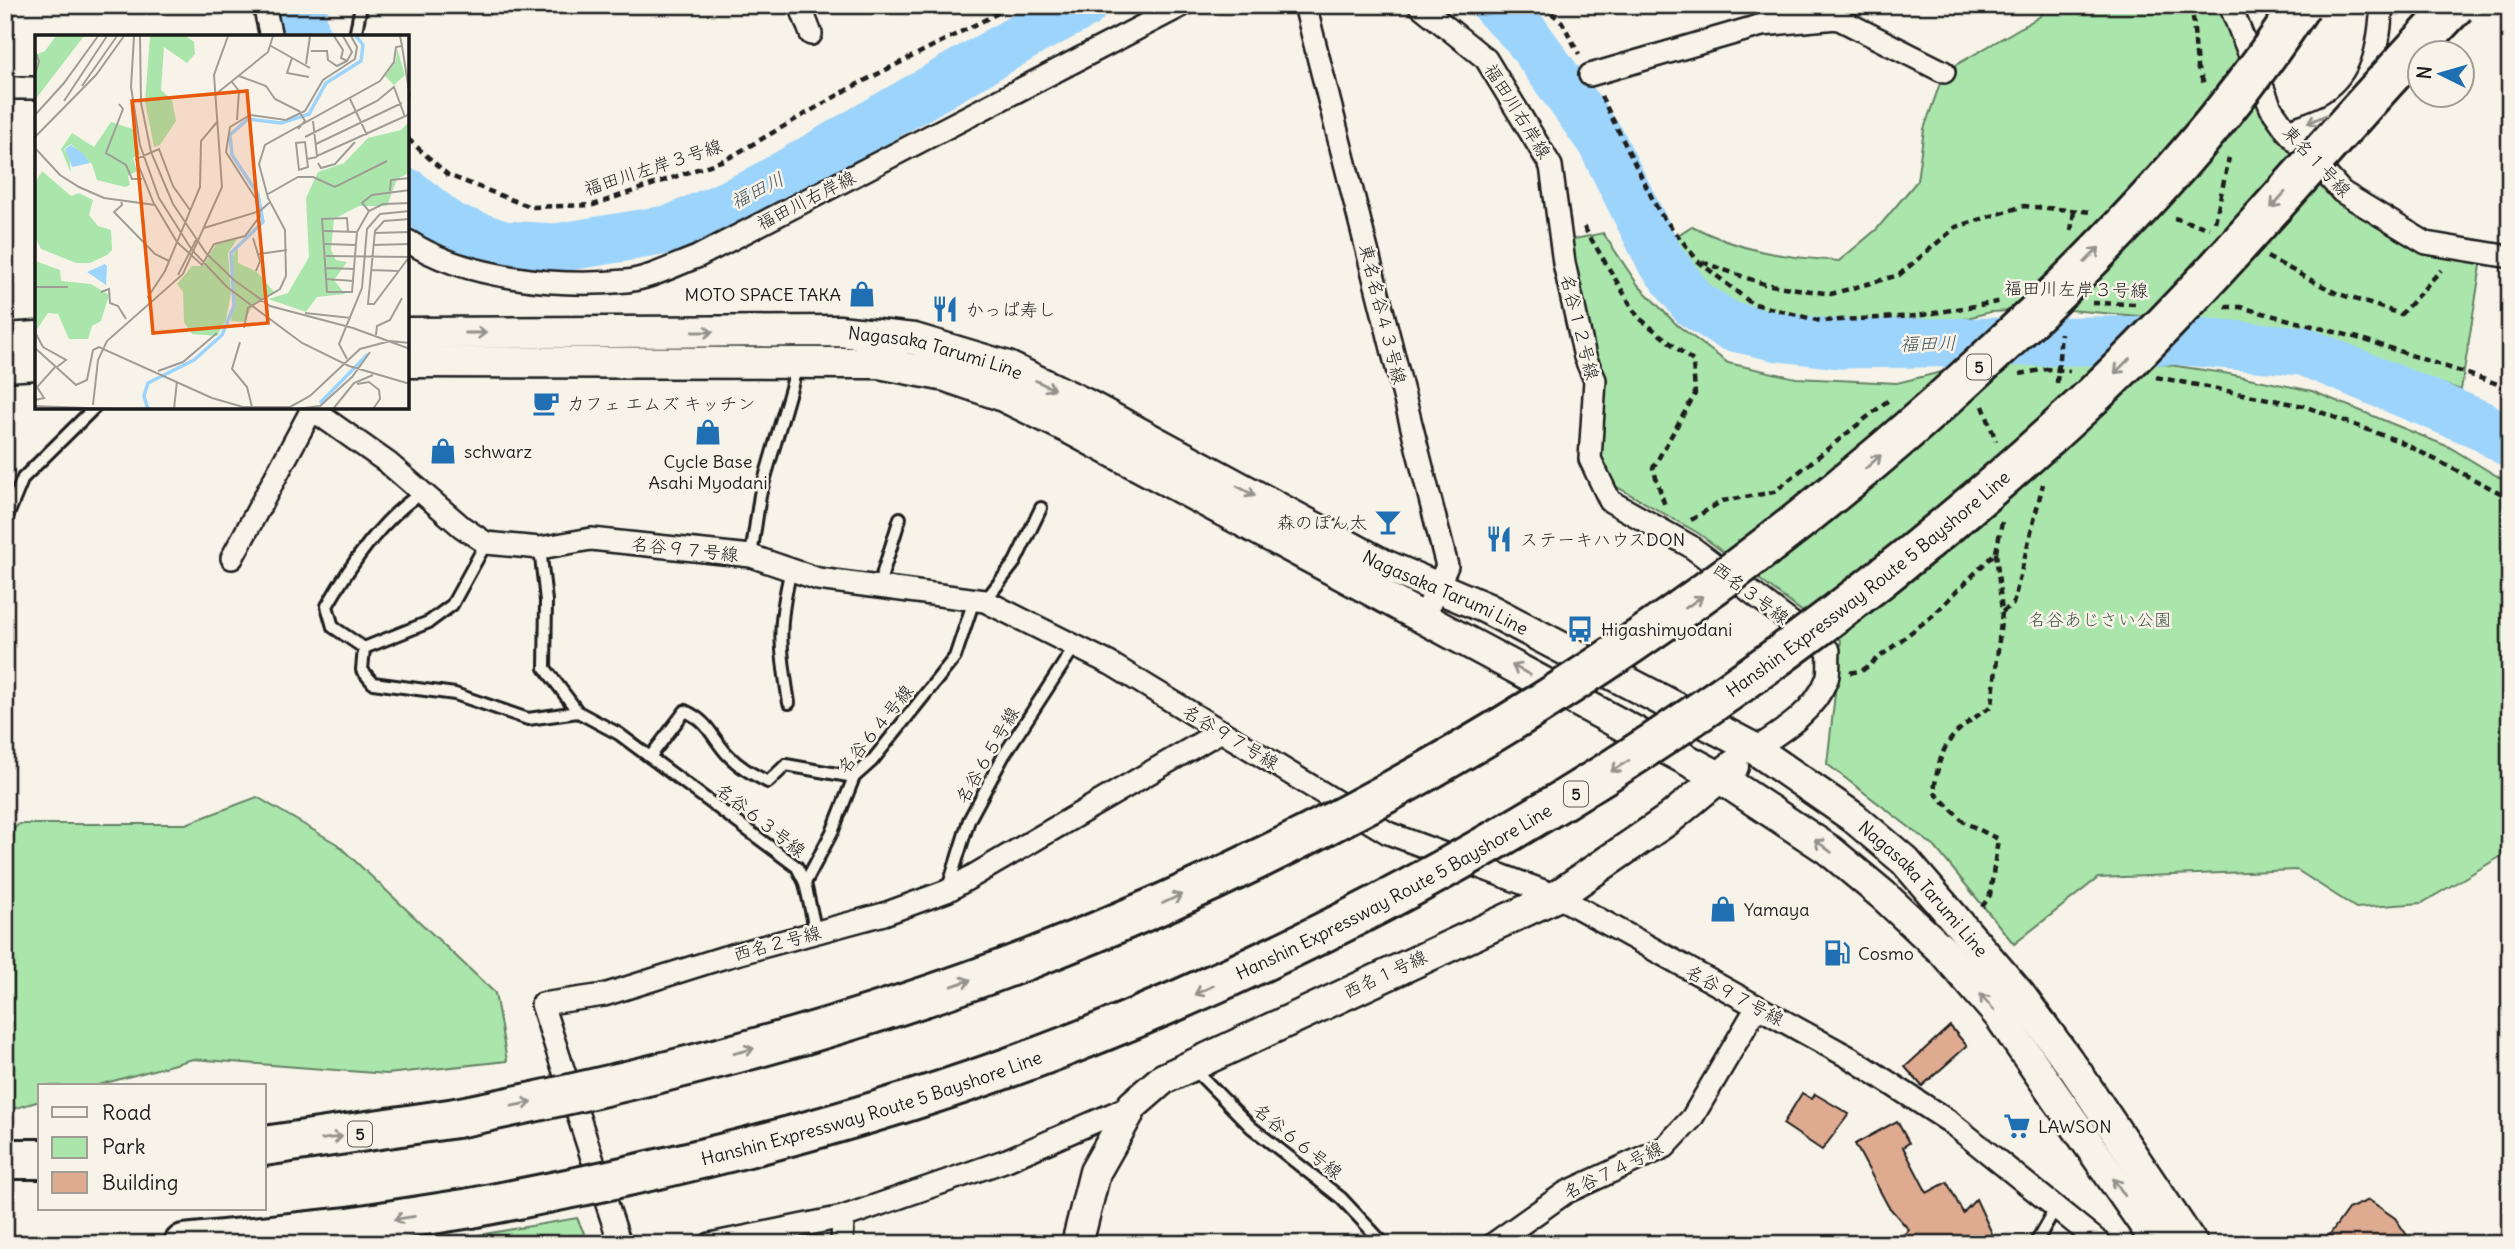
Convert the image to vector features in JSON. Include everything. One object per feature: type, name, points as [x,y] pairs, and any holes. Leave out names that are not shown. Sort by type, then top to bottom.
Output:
[{"type":"highway","name":"5","points":[[266,1146],[456,1118],[559,1097],[789,1039],[1028,959],[1144,912],[1381,798],[1482,741],[1598,669],[1708,593],[1818,509],[1924,418],[2025,324],[2116,232],[2249,79],[2301,5]]},
{"type":"highway","name":"Hanshin Expressway Route 5 Bayshore Line","points":[[184,1244],[349,1227],[471,1208],[582,1187],[823,1127],[1064,1047],[1181,1000],[1296,947],[1417,886],[1536,820],[1656,743],[1768,666],[1882,579],[1987,492],[2086,401],[2190,299],[2456,5]]},
{"type":"highway","points":[[5,1159],[38,1159]]},
{"type":"main road","name":"Nagasaka Tarumi Line","points":[[410,333],[839,331],[914,339],[1008,367],[1085,404],[1382,564],[1486,608],[1755,749],[1853,817],[1905,861],[1963,926],[2075,1070],[2173,1240]]},
{"type":"main road","points":[[5,339],[35,337]]},
{"type":"main road","name":"Nagasaka Tarumi Line","points":[[410,362],[793,360],[878,363],[946,376],[1001,394],[1719,777],[1829,850],[1884,895],[1943,950],[1999,1016],[2173,1240]]},
{"type":"main road","points":[[5,366],[35,364]]},
{"type":"main road","name":"西名１号線","points":[[1077,1244],[1095,1172],[1133,1105],[1163,1079],[1557,896],[1669,819],[1755,749]]},
{"type":"street","points":[[264,5],[271,35]]},
{"type":"street","points":[[800,5],[811,34]]},
{"type":"street","name":"福田川右岸線","points":[[410,242],[431,256],[554,283],[629,281],[697,257],[1183,5]]},
{"type":"street","name":"東名名谷４３号線","points":[[1305,5],[1447,566],[1423,619]]},
{"type":"street","name":"福田川右岸線","points":[[1419,5],[1486,59],[1552,166]]},
{"type":"street","name":"東名１号線","points":[[2230,5],[2271,108],[2287,131],[2342,192],[2426,243],[2510,257]]},
{"type":"street","points":[[2287,131],[2337,110],[2368,80],[2381,36],[2382,5]]},
{"type":"street","points":[[1590,75],[1762,15],[1838,18],[1944,72]]},
{"type":"street","points":[[5,88],[35,88]]},
{"type":"street","name":"名谷１２号線","points":[[1552,166],[1564,263],[1585,357],[1595,380],[1590,459],[1610,501],[1669,534]]},
{"type":"street","points":[[232,558],[310,410]]},
{"type":"street","name":"名谷９７号線","points":[[312,410],[377,455],[462,527],[486,543],[540,548],[591,539],[751,556],[818,579],[980,601],[1111,664],[1388,833],[1557,896],[1854,1060],[1950,1122],[2054,1209],[2101,1244]]},
{"type":"street","name":"西名３号線","points":[[1669,534],[1690,546],[1829,651],[1828,678]]},
{"type":"street","points":[[1755,749],[1792,726],[1810,706],[1828,678]]},
{"type":"street","name":"西名２号線","points":[[620,1244],[542,1004],[604,995],[817,933],[947,891],[1221,731]]},
{"type":"street","name":"名谷７４号線","points":[[1493,1244],[1565,1193],[1665,1147],[1692,1118],[1757,1007]]},
{"type":"street","points":[[710,1244],[843,1217],[1007,1160],[1133,1105]]},
{"type":"street","points":[[842,1244],[843,1217]]},
{"type":"lane","points":[[355,35],[361,5]]},
{"type":"lane","points":[[751,556],[760,495],[793,381],[793,360]]},
{"type":"lane","points":[[5,522],[23,478],[92,410]]},
{"type":"lane","points":[[364,648],[333,627],[327,606],[349,566],[406,503],[423,492]]},
{"type":"lane","name":"名谷６４号線","points":[[806,883],[833,830],[854,777],[872,761],[955,657],[980,601],[1015,562],[1041,508]]},
{"type":"lane","points":[[878,588],[900,518]]},
{"type":"lane","points":[[364,648],[429,622],[452,604],[486,543]]},
{"type":"lane","points":[[364,648],[362,670],[373,683],[455,694],[496,711],[528,719],[578,712],[545,668],[546,601],[540,548]]},
{"type":"lane","points":[[789,703],[780,646],[780,615],[791,570]]},
{"type":"lane","name":"名谷６５号線","points":[[947,891],[969,820],[992,776],[1075,646]]},
{"type":"lane","name":"名谷６３号線","points":[[650,757],[685,711],[701,718],[726,752],[745,771],[768,782],[786,765],[854,777]]},
{"type":"lane","name":"名谷６３号線","points":[[578,712],[620,734],[797,867],[806,883],[817,933]]},
{"type":"lane","name":"名谷６６号線","points":[[1190,1066],[1251,1127],[1341,1198],[1384,1244]]},
{"type":"lane","points":[[2035,1244],[2054,1209]]},
{"type":"path","name":"福田川左岸３号線","points":[[410,141],[448,175],[530,207],[593,205],[727,159],[852,87],[1014,5]]},
{"type":"path","name":"福田川左岸３号線","points":[[1542,5],[1562,22],[1659,212],[1698,261],[1751,303],[1820,321],[1917,316],[1996,300],[2010,301]]},
{"type":"path","points":[[1577,215],[1638,317],[1693,361],[1695,394],[1653,468],[1664,496],[1669,534]]},
{"type":"path","name":"福田川左岸３号線","points":[[2078,303],[2145,304]]},
{"type":"path","points":[[2213,306],[2240,307],[2362,339],[2510,388]]},
{"type":"path","points":[[2002,612],[2013,604],[2044,476]]},
{"type":"path","points":[[1828,678],[1863,670],[1932,616],[1996,552],[2002,612],[1992,706],[1960,727],[1938,758],[1934,792],[1964,822],[1998,839],[1990,895],[1979,912]]},
{"type":"green space","points":[[2050,5],[2230,5],[2271,108],[2342,192],[2426,243],[2483,253],[2461,390],[2278,332],[2230,324],[2058,309],[1990,312],[1941,325],[1851,330],[1783,327],[1738,312],[1664,244],[1692,226],[1728,242],[1763,252],[1839,261],[1877,229],[1917,181],[1924,129],[1944,72],[2039,17]]},
{"type":"green space","name":"名谷あじさい公園","points":[[1603,233],[1638,285],[1677,325],[1728,363],[1796,378],[1897,383],[1978,363],[2072,357],[2163,364],[2224,373],[2312,391],[2449,447],[2510,484],[2510,851],[2422,903],[2356,908],[2297,870],[2098,878],[2014,944],[1935,847],[1827,764],[1841,641],[1698,533],[1612,484],[1601,460],[1601,379],[1572,262],[1570,240]]},
{"type":"green space","points":[[257,797],[337,844],[495,993],[507,1061],[387,1074],[193,1059],[102,1084],[38,1084],[38,1102],[16,1108],[5,1107],[5,837],[19,824],[186,824]]},
{"type":"green space","points":[[577,1218],[589,1244],[426,1244]]},
{"type":"building","points":[[1950,1026],[1967,1046],[1922,1086],[1905,1067]]},
{"type":"building","points":[[1802,1093],[1812,1099],[1815,1094],[1849,1114],[1822,1150],[1783,1124]]},
{"type":"building","points":[[1897,1121],[1909,1143],[1903,1147],[1927,1193],[1947,1182],[1963,1213],[1976,1199],[1997,1244],[1892,1244],[1909,1230],[1888,1206],[1855,1144]]},
{"type":"building","points":[[2369,1200],[2395,1218],[2413,1244],[2323,1244],[2348,1209]]},
{"type":"waterway","name":"福田川","points":[[304,5],[302,18],[306,35]]},
{"type":"waterway","name":"福田川","points":[[410,195],[450,227],[503,245],[556,248],[673,229],[752,194],[1033,31],[1083,5]]},
{"type":"waterway","name":"福田川","points":[[1496,5],[1526,35],[1601,141],[1660,259],[1694,304],[1729,326],[1779,337],[1839,344],[2173,340],[2303,351],[2481,425],[2510,443]]},
{"type":"place","name":"MOTO SPACE TAKA","points":[[862,294]]},
{"type":"place","name":"かっぱ寿し","points":[[945,309]]},
{"type":"place","name":"カフェ エムズ キッチン","points":[[546,403]]},
{"type":"place","name":"Cycle Base Asahi Myodani","points":[[708,432]]},
{"type":"place","name":"schwarz","points":[[443,451]]},
{"type":"place","name":"森のぽん太","points":[[1388,522]]},
{"type":"place","name":"ステーキハウスDON","points":[[1499,539]]},
{"type":"place","name":"Higashimyodani","points":[[1580,629]]},
{"type":"place","name":"Yamaya","points":[[1723,909]]},
{"type":"place","name":"Cosmo","points":[[1837,953]]},
{"type":"place","name":"LAWSON","points":[[2017,1126]]}]
